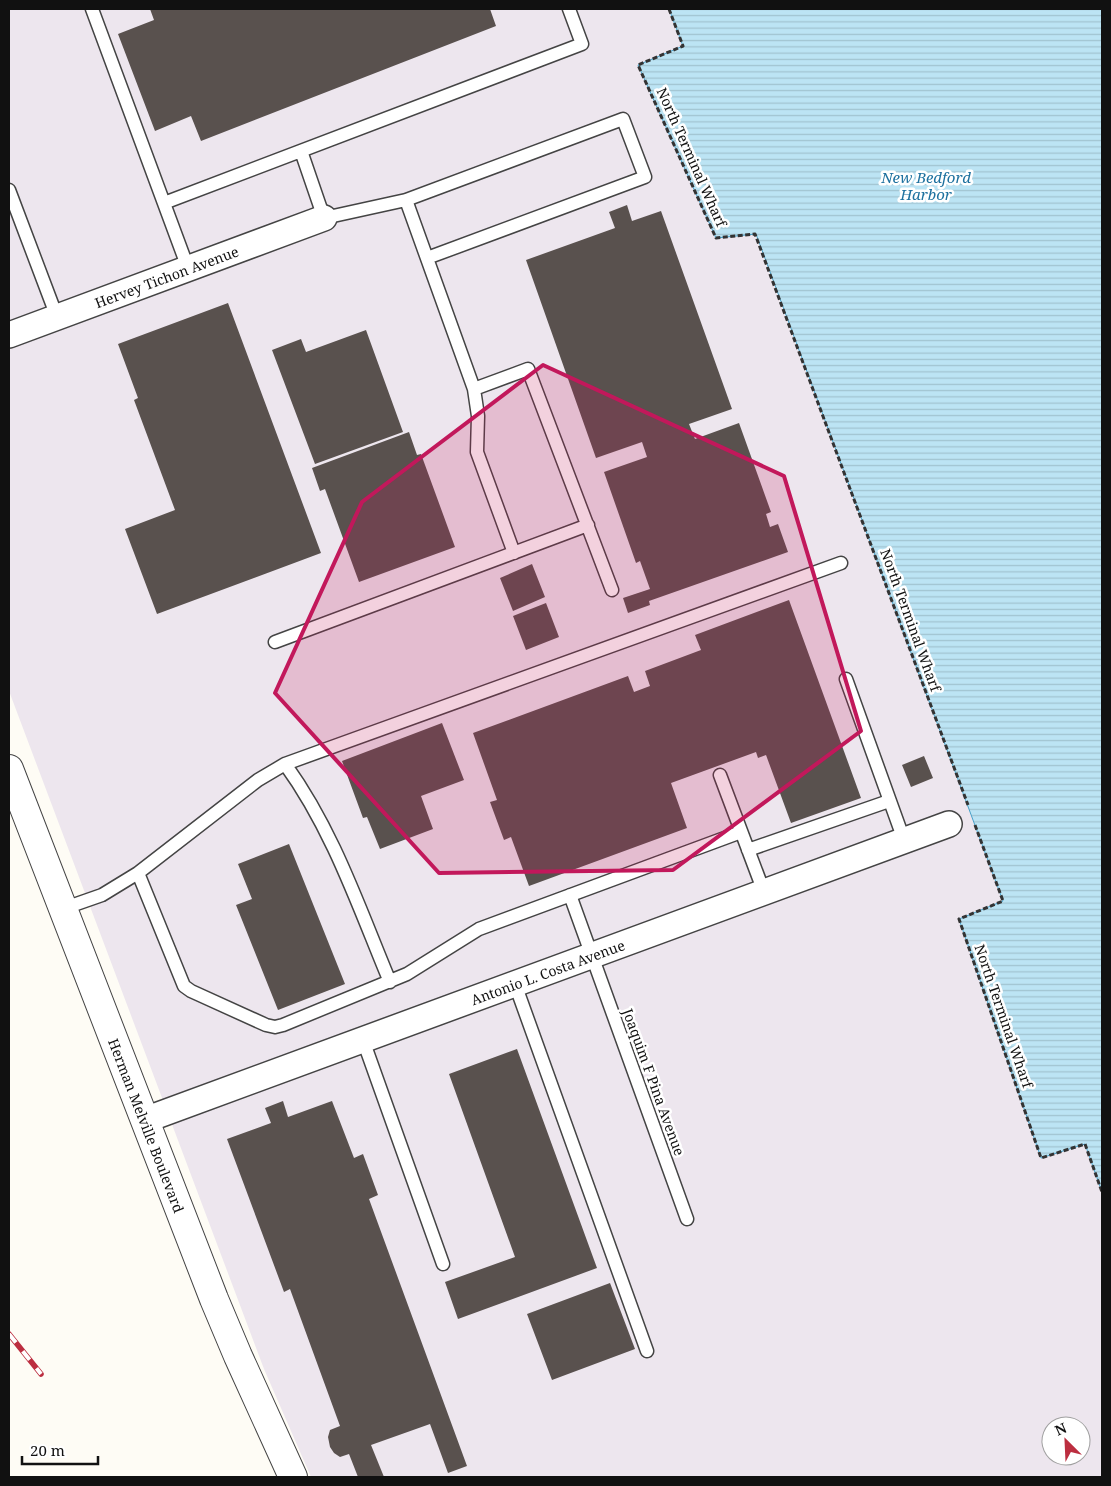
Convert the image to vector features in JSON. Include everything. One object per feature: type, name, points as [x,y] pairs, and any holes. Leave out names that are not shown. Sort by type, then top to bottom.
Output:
[{"type":"street","name":"Hervey Tichon Avenue","points":[[9,335],[324,218]]},
{"type":"street","name":"Herman Melville Boulevard","points":[[9,770],[226,1328],[293,1477]]},
{"type":"street","name":"Antonio L. Costa Avenue","points":[[145,1120],[904,840],[961,821]]},
{"type":"lane","points":[[92,9],[188,268]]},
{"type":"lane","points":[[164,203],[582,44],[569,9]]},
{"type":"lane","points":[[300,151],[324,218],[406,200],[623,119],[644,177],[427,258]]},
{"type":"lane","points":[[9,190],[57,317]]},
{"type":"lane","points":[[406,200],[474,389],[478,416],[477,452],[514,553]]},
{"type":"lane","points":[[474,389],[528,369],[612,590]]},
{"type":"lane","points":[[275,642],[588,526]]},
{"type":"lane","points":[[62,909],[102,895],[138,873],[258,780],[285,764],[841,563]]},
{"type":"lane","points":[[846,679],[904,840]]},
{"type":"lane","points":[[285,764],[310,801],[328,834],[390,982]]},
{"type":"lane","points":[[720,775],[764,892]]},
{"type":"lane","points":[[748,850],[889,801]]},
{"type":"lane","points":[[138,873],[184,986],[191,991],[266,1025],[275,1027],[390,982],[414,970],[479,929],[742,832]]},
{"type":"lane","name":"Joaquim F Pina Avenue","points":[[570,894],[687,1219]]},
{"type":"lane","points":[[515,984],[647,1351]]},
{"type":"lane","points":[[363,1040],[443,1264]]},
{"type":"path","name":"North Terminal Wharf","points":[[669,9],[683,46],[638,65],[716,238],[755,234],[969,808]]},
{"type":"path","name":"North Terminal Wharf","points":[[961,821],[1003,901],[959,918],[1041,1158],[1085,1144],[1102,1192]]},
{"type":"highlighted area","points":[[543,365],[784,476],[861,731],[673,870],[439,873],[275,693],[362,502]]},
{"type":"shaded area","points":[[9,9],[669,9],[683,46],[638,65],[716,238],[755,234],[1003,901],[959,919],[1041,1158],[1085,1144],[1102,1192],[1102,1477],[311,1477],[264,1369],[9,691]]},
{"type":"water","name":"New Bedford Harbor","points":[[669,9],[1102,9],[1102,1192],[1085,1144],[1041,1158],[959,919],[1003,901],[756,234],[716,238],[638,65],[683,46]]},
{"type":"building","points":[[150,9],[490,9],[496,26],[201,141],[191,116],[155,131],[118,34],[154,20]]},
{"type":"building","points":[[627,205],[632,221],[661,211],[732,409],[689,424],[695,439],[739,423],[771,512],[766,514],[770,527],[778,524],[788,552],[649,601],[650,605],[628,613],[623,598],[650,589],[640,561],[636,563],[604,472],[647,457],[642,442],[596,458],[526,260],[615,228],[609,212]]},
{"type":"building","points":[[228,303],[321,553],[157,614],[125,529],[175,510],[134,400],[138,398],[118,344]]},
{"type":"building","points":[[366,330],[403,432],[315,464],[272,350],[301,339],[306,352]]},
{"type":"building","points":[[409,432],[417,455],[421,454],[455,547],[359,582],[325,489],[320,491],[312,468]]},
{"type":"building","points":[[532,564],[545,597],[513,611],[500,578]]},
{"type":"building","points":[[789,600],[861,798],[791,823],[766,755],[758,758],[756,752],[671,783],[687,828],[529,886],[511,837],[504,840],[490,802],[497,800],[473,733],[628,676],[634,692],[650,686],[645,671],[701,650],[695,635]]},
{"type":"building","points":[[546,603],[559,637],[526,650],[513,616]]},
{"type":"building","points":[[442,723],[464,780],[421,796],[433,829],[380,849],[367,817],[363,818],[342,761]]},
{"type":"building","points":[[924,756],[933,778],[911,787],[902,765]]},
{"type":"building","points":[[289,844],[345,984],[278,1010],[236,905],[252,899],[238,864]]},
{"type":"building","points":[[517,1049],[597,1268],[458,1319],[445,1282],[515,1257],[449,1074]]},
{"type":"building","points":[[283,1101],[288,1117],[332,1101],[354,1158],[363,1154],[378,1195],[369,1199],[467,1466],[448,1473],[430,1424],[371,1445],[384,1477],[358,1477],[349,1454],[340,1457],[330,1447],[328,1437],[330,1430],[340,1426],[290,1289],[284,1292],[227,1139],[271,1123],[265,1108]]},
{"type":"building","points":[[610,1283],[635,1349],[552,1380],[527,1314]]},
{"type":"railway","points":[[9,1334],[41,1374]]}]
